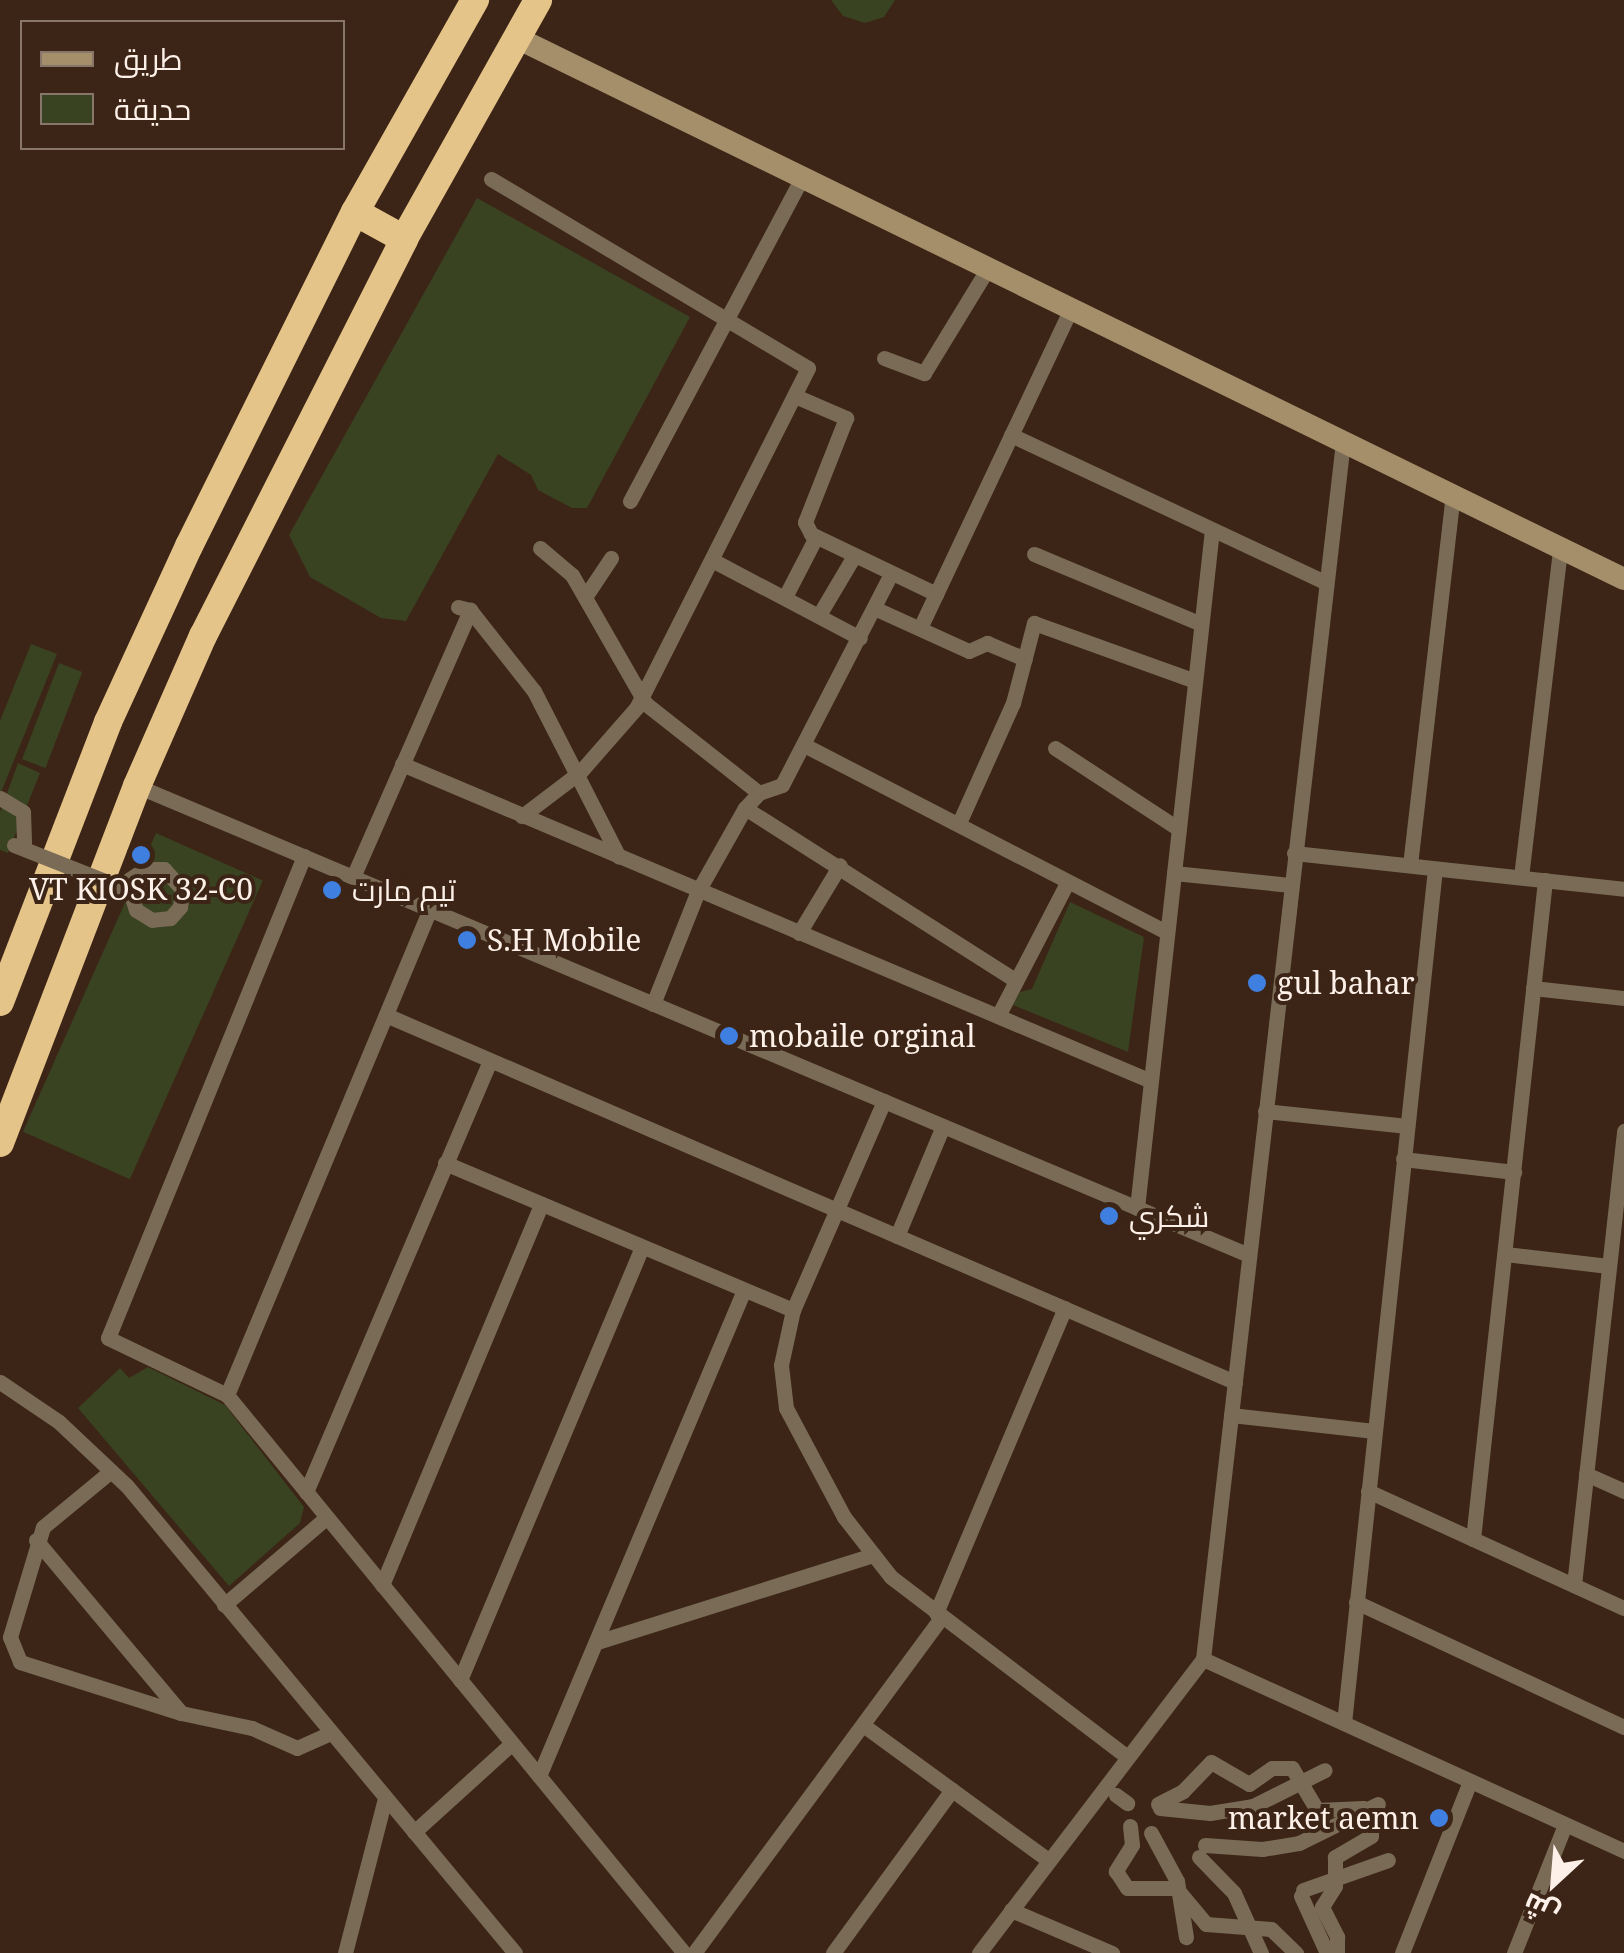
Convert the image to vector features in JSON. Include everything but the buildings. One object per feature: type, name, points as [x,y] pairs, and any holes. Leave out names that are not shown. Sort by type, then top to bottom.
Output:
[{"type":"highway","points":[[0,1002],[108,722],[356,212],[475,0]]},
{"type":"highway","points":[[0,1143],[137,786],[211,620],[404,240],[538,0]]},
{"type":"highway","points":[[356,212],[404,240]]},
{"type":"street","points":[[515,37],[1624,579]]},
{"type":"street","points":[[630,502],[726,314],[802,177]]},
{"type":"street","points":[[491,179],[726,314],[808,368],[641,698],[580,772],[522,816]]},
{"type":"street","points":[[884,358],[924,374],[988,268]]},
{"type":"street","points":[[920,628],[1071,309]]},
{"type":"street","points":[[795,396],[846,418],[805,522],[816,538],[936,594]]},
{"type":"street","points":[[1011,435],[1325,582]]},
{"type":"street","points":[[979,1953],[1204,1659],[1343,442]]},
{"type":"street","points":[[1410,864],[1453,495]]},
{"type":"street","points":[[1137,1208],[1212,530]]},
{"type":"street","points":[[785,597],[816,538]]},
{"type":"street","points":[[540,548],[572,575],[641,698],[759,793]]},
{"type":"street","points":[[1521,877],[1560,548]]},
{"type":"street","points":[[1034,554],[1201,624]]},
{"type":"street","points":[[819,615],[854,556]]},
{"type":"street","points":[[585,598],[610,558]]},
{"type":"street","points":[[712,560],[860,638]]},
{"type":"street","points":[[652,1004],[698,891],[745,808],[759,793],[782,784],[891,574]]},
{"type":"street","points":[[354,877],[464,608],[534,691],[580,772],[619,857]]},
{"type":"street","points":[[874,608],[969,651],[987,643],[1025,659]]},
{"type":"street","points":[[959,823],[1025,659],[1034,623],[1195,681]]},
{"type":"street","points":[[804,745],[1167,932]]},
{"type":"street","points":[[1055,748],[1179,829]]},
{"type":"street","points":[[402,764],[1151,1081]]},
{"type":"street","points":[[137,786],[1249,1255]]},
{"type":"street","points":[[0,798],[18,805],[26,821],[24,843]]},
{"type":"street","points":[[745,808],[1015,980]]},
{"type":"street","points":[[0,849],[14,845],[130,890],[136,910],[162,920],[180,907],[182,889],[172,874],[154,867],[127,881]]},
{"type":"street","points":[[1294,853],[1624,889]]},
{"type":"street","points":[[304,856],[108,1338],[226,1395],[684,1953]]},
{"type":"street","points":[[798,932],[840,865]]},
{"type":"street","points":[[1344,1723],[1435,869]]},
{"type":"street","points":[[1174,873],[1290,886]]},
{"type":"street","points":[[1473,1539],[1545,880]]},
{"type":"street","points":[[998,1016],[1067,883]]},
{"type":"street","points":[[226,1395],[430,909]]},
{"type":"street","points":[[1534,988],[1624,998]]},
{"type":"street","points":[[386,1015],[1235,1382]]},
{"type":"street","points":[[306,1492],[489,1062]]},
{"type":"street","points":[[884,1102],[793,1310],[781,1365],[786,1408],[811,1464],[870,1556],[939,1615],[1126,1756]]},
{"type":"street","points":[[1265,1112],[1407,1126]]},
{"type":"street","points":[[896,1236],[943,1126]]},
{"type":"street","points":[[1574,1585],[1624,1130]]},
{"type":"street","points":[[1404,1160],[1514,1172]]},
{"type":"street","points":[[446,1163],[793,1310]]},
{"type":"street","points":[[382,1585],[541,1204]]},
{"type":"street","points":[[460,1680],[642,1248]]},
{"type":"street","points":[[1505,1254],[1608,1266]]},
{"type":"street","points":[[539,1776],[744,1290]]},
{"type":"street","points":[[694,1953],[939,1615],[1065,1308]]},
{"type":"street","points":[[0,1382],[59,1422],[111,1471],[515,1953]]},
{"type":"street","points":[[1231,1414],[1374,1431]]},
{"type":"street","points":[[111,1471],[47,1522],[36,1540],[10,1637],[20,1662],[181,1713],[252,1728],[297,1748],[331,1733]]},
{"type":"street","points":[[1586,1474],[1624,1491]]},
{"type":"street","points":[[1368,1491],[1624,1608]]},
{"type":"street","points":[[224,1605],[327,1518]]},
{"type":"street","points":[[36,1540],[181,1713]]},
{"type":"street","points":[[596,1642],[870,1556]]},
{"type":"street","points":[[1356,1602],[1624,1727]]},
{"type":"street","points":[[1204,1659],[1624,1851]]},
{"type":"street","points":[[862,1725],[1048,1860]]},
{"type":"street","points":[[414,1832],[512,1743]]},
{"type":"street","points":[[1325,1770],[1304,1784],[1273,1800],[1230,1811],[1159,1806],[1211,1762],[1249,1784],[1284,1766],[1304,1784],[1317,1810],[1372,1808]]},
{"type":"street","points":[[1402,1953],[1470,1781]]},
{"type":"street","points":[[833,1953],[952,1790]]},
{"type":"street","points":[[345,1953],[385,1798]]},
{"type":"street","points":[[1261,1953],[1252,1925],[1234,1893],[1202,1851],[1284,1846],[1372,1808]]},
{"type":"street","points":[[1337,1953],[1337,1937],[1322,1907],[1334,1883],[1335,1857],[1371,1836],[1372,1808]]},
{"type":"street","points":[[1514,1953],[1565,1824]]},
{"type":"street","points":[[1130,1826],[1132,1845],[1116,1867],[1121,1883],[1138,1891],[1162,1886],[1180,1891]]},
{"type":"street","points":[[1152,1833],[1180,1891],[1215,1928],[1252,1925],[1282,1935],[1296,1953]]},
{"type":"street","points":[[1327,1953],[1302,1893],[1388,1860]]},
{"type":"street","points":[[1180,1891],[1186,1937]]},
{"type":"street","points":[[1011,1910],[1112,1953]]},
{"type":"green space","points":[[831,0],[895,0],[884,17],[865,23],[843,16]]},
{"type":"green space","points":[[477,198],[690,317],[587,508],[572,508],[538,490],[531,475],[498,454],[406,621],[381,618],[310,577],[289,535]]},
{"type":"green space","points":[[31,644],[57,654],[0,795],[0,721]]},
{"type":"green space","points":[[59,663],[82,672],[45,768],[22,759]]},
{"type":"green space","points":[[18,763],[40,773],[8,853],[0,850],[0,812]]},
{"type":"green space","points":[[156,833],[263,881],[130,1179],[23,1132]]},
{"type":"green space","points":[[1070,902],[1144,937],[1128,1052],[1013,1005],[1020,992],[1032,989]]},
{"type":"green space","points":[[148,1367],[225,1405],[304,1507],[300,1523],[229,1586],[78,1408],[120,1368],[129,1378]]},
{"type":"place","name":"VT KIOSK 32-C0","points":[[141,855]]},
{"type":"place","name":"تیم مارت","points":[[332,890]]},
{"type":"place","name":"S.H Mobile","points":[[467,940]]},
{"type":"place","name":"gul bahar","points":[[1257,983]]},
{"type":"place","name":"mobaile orginal","points":[[729,1036]]},
{"type":"place","name":"شكري","points":[[1109,1216]]},
{"type":"place","name":"market aemn","points":[[1439,1818]]}]
